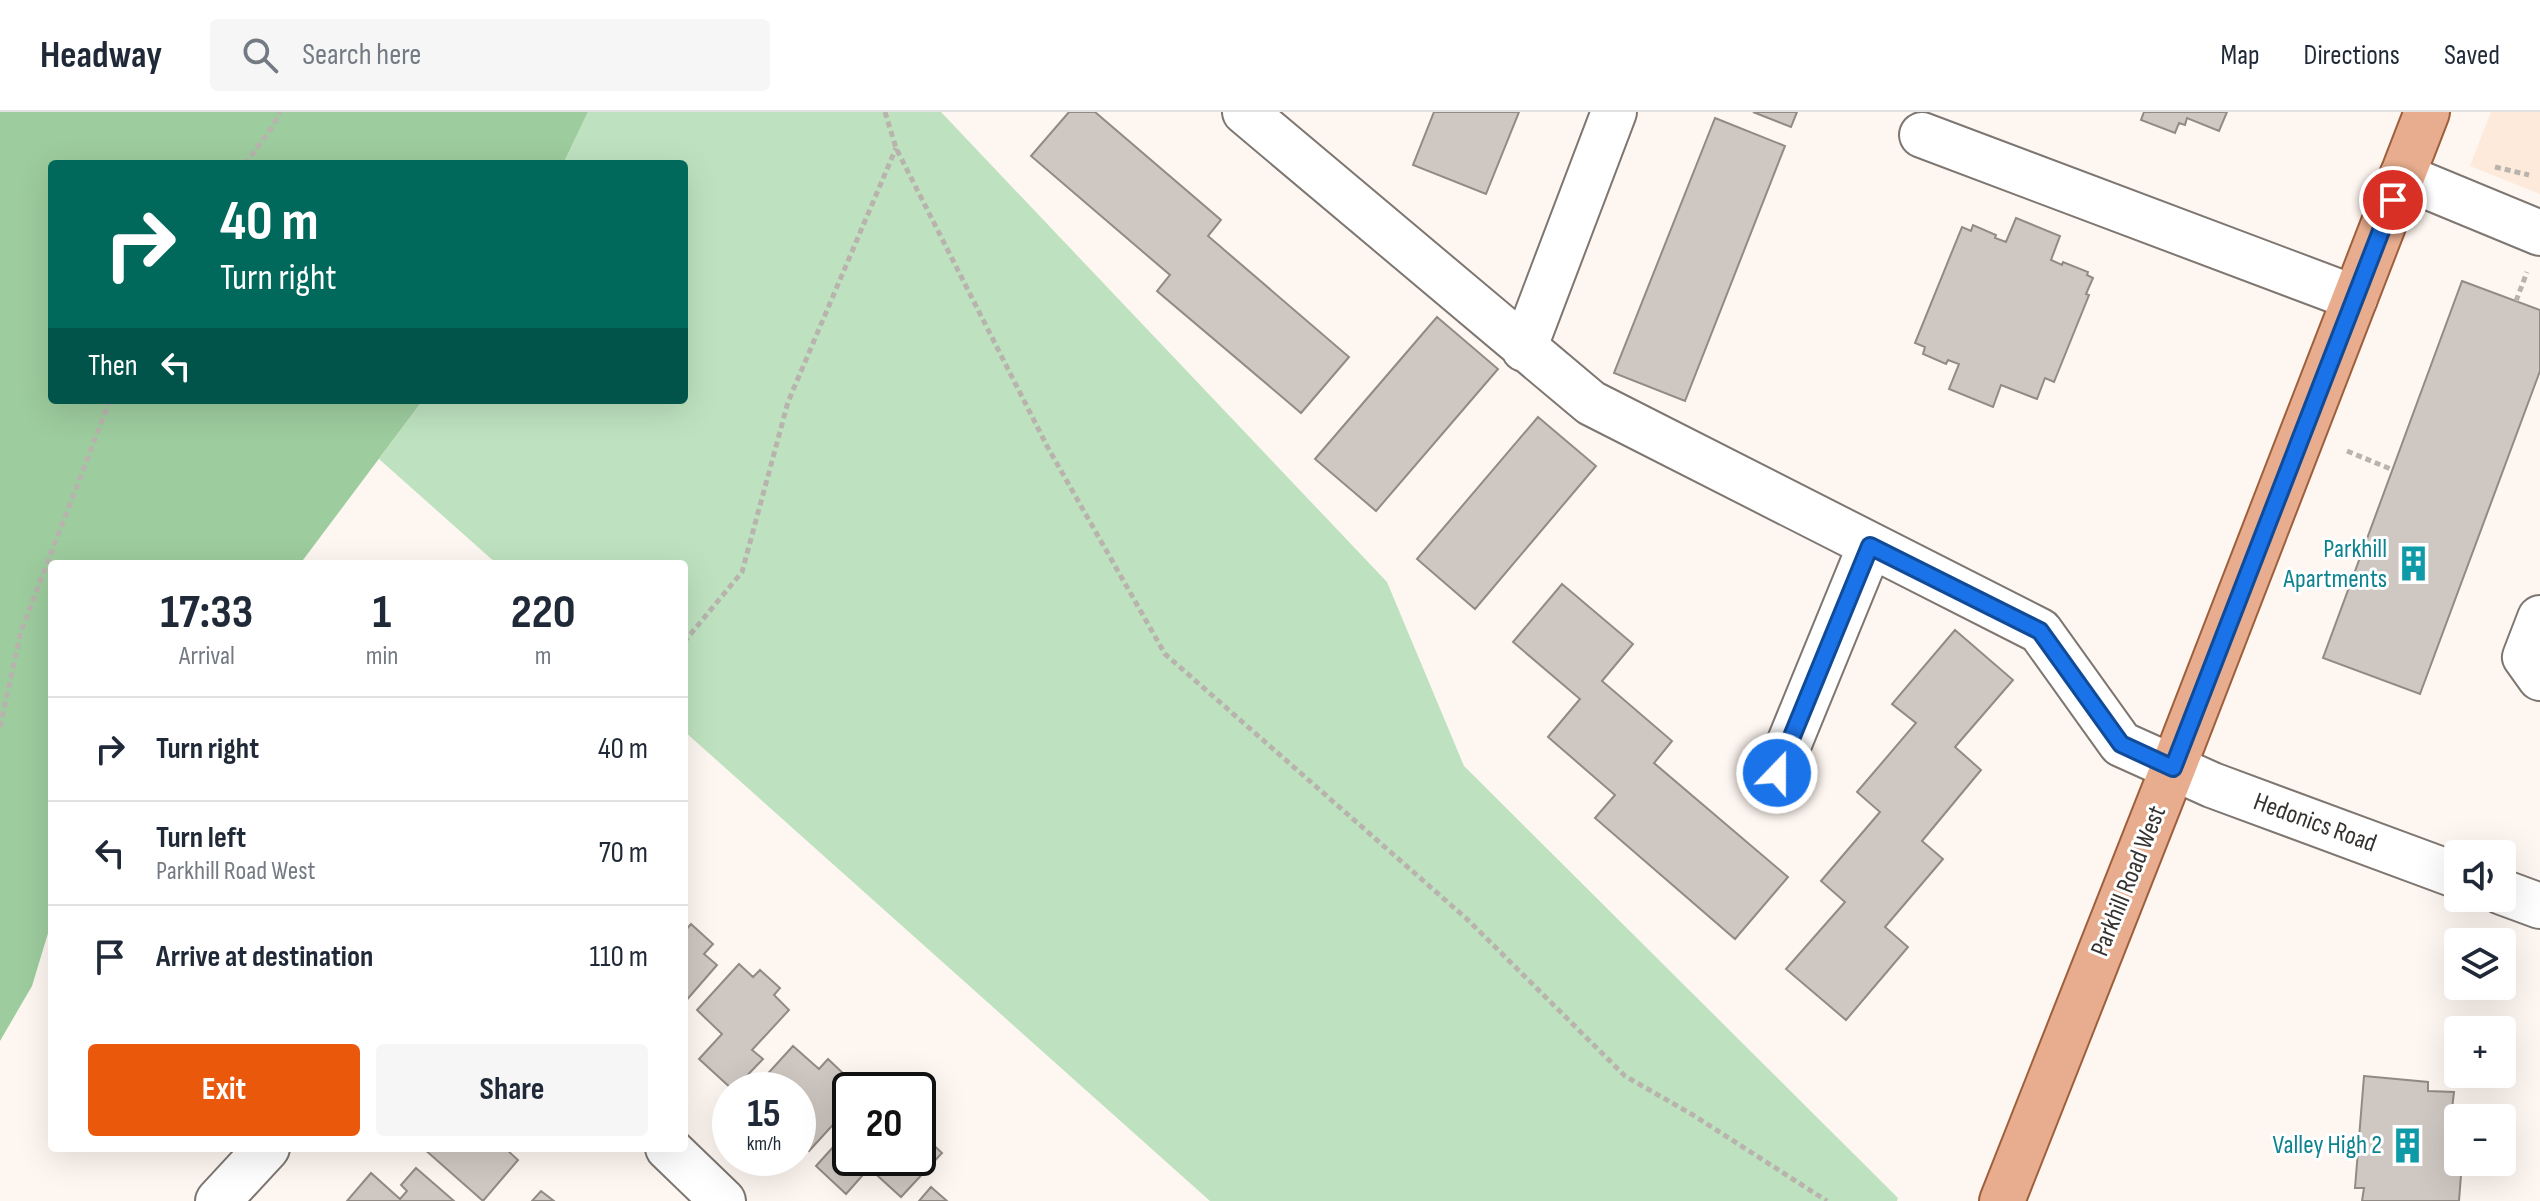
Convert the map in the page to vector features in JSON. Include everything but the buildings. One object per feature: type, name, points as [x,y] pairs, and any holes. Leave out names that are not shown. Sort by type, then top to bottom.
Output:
[{"type":"main road","name":"Parkhill Road West","points":[[2002,1201],[2427,112]]},
{"type":"street","name":"Hedonics Road","points":[[1245,112],[1591,403],[2040,631],[2121,744],[2227,790],[2444,871]]},
{"type":"street","points":[[1524,349],[1614,112]]},
{"type":"street","points":[[1922,135],[2355,298]]},
{"type":"street","points":[[2402,176],[2534,250]]},
{"type":"street","points":[[1777,773],[1870,546]]},
{"type":"street","points":[[2540,618],[2525,657],[2540,678]]},
{"type":"street","points":[[2516,897],[2540,906]]},
{"type":"street","points":[[218,1201],[263,1152]]},
{"type":"street","points":[[672,1152],[723,1201]]},
{"type":"path","points":[[248,160],[280,112]]},
{"type":"path","points":[[885,112],[896,148],[1047,446],[1165,654],[1468,920],[1625,1076],[1693,1115],[1827,1201]]},
{"type":"path","points":[[688,637],[742,572],[788,402],[896,148]]},
{"type":"path","points":[[2487,165],[2529,175]]},
{"type":"path","points":[[2516,301],[2534,250]]},
{"type":"path","points":[[48,560],[108,404]]},
{"type":"path","points":[[2347,451],[2393,470]]},
{"type":"path","points":[[0,727],[21,631],[48,561]]},
{"type":"shaded area","points":[[2491,112],[2540,112],[2540,194],[2470,166]]},
{"type":"green space","points":[[0,112],[588,112],[565,160],[48,160],[48,404],[420,404],[303,560],[48,560],[48,933],[32,986],[0,1041]]},
{"type":"green space","points":[[588,112],[941,112],[1387,582],[1464,766],[1898,1198],[1897,1201],[1210,1201],[688,735],[688,560],[493,560],[379,459],[420,404],[688,404],[688,160],[565,160]]},
{"type":"place","name":"Parkhill Apartments","points":[[2413,564]]},
{"type":"place","name":"Valley High 2","points":[[2408,1145]]},
{"type":"route","points":[[1777,773],[1870,546],[2040,631],[2121,744],[2173,768],[2393,200]]}]
